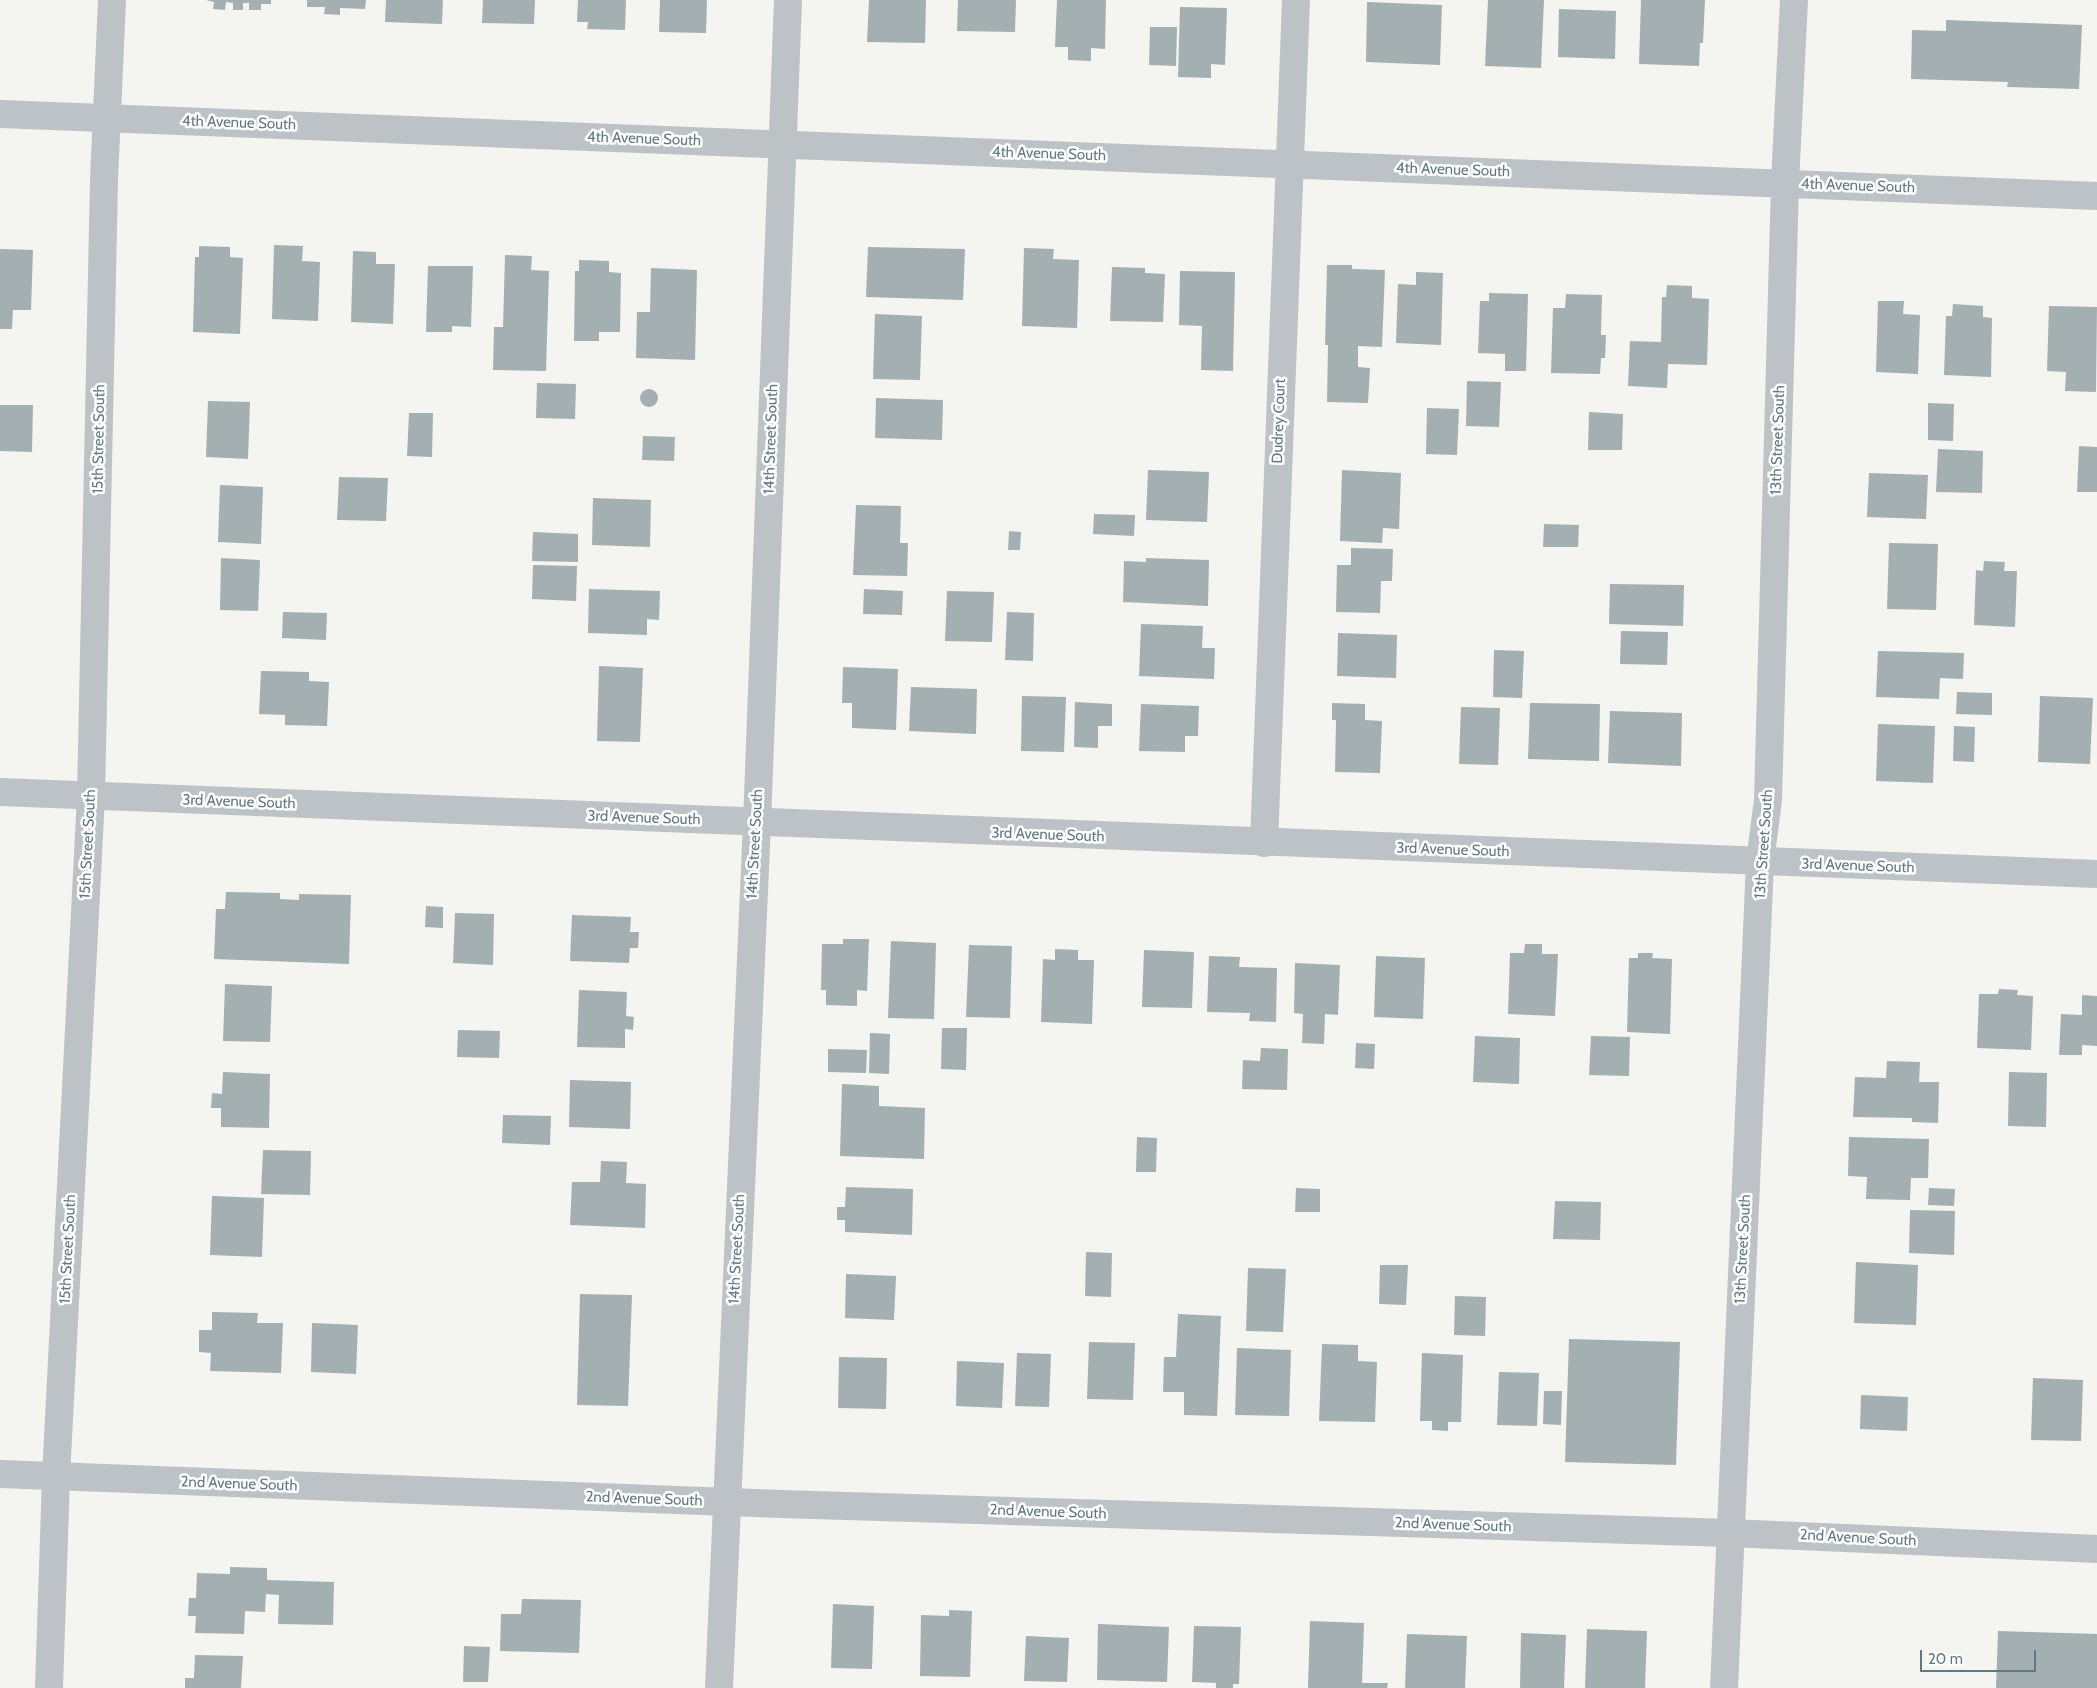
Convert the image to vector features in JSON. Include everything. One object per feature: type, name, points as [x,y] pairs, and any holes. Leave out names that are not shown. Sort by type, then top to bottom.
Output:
[{"type":"street","name":"15th Street South","points":[[49,1688],[56,1477],[91,796],[106,118],[112,0]]},
{"type":"street","name":"14th Street South","points":[[719,1688],[725,1502],[757,823],[788,0]]},
{"type":"street","name":"Dudrey Court","points":[[1264,843],[1296,0]]},
{"type":"street","name":"13th Street South","points":[[1724,1688],[1760,862],[1768,790],[1785,183],[1794,0]]},
{"type":"street","name":"4th Avenue South","points":[[0,114],[2097,196]]},
{"type":"street","name":"3rd Avenue South","points":[[0,792],[1264,843],[2097,874]]},
{"type":"street","name":"2nd Avenue South","points":[[0,1474],[725,1502],[1730,1533],[2097,1549]]},
{"type":"building","points":[[206,0],[271,0],[271,4],[261,4],[261,10],[249,10],[249,3],[243,3],[243,10],[233,10],[233,3],[226,2],[225,10],[213,9],[214,2]]},
{"type":"building","points":[[307,0],[366,0],[365,9],[340,8],[340,15],[324,14],[325,7],[307,7]]},
{"type":"building","points":[[386,0],[443,0],[442,24],[385,22]]},
{"type":"building","points":[[483,0],[535,0],[534,24],[482,23]]},
{"type":"building","points":[[578,0],[626,0],[625,30],[587,29],[588,22],[577,22]]},
{"type":"building","points":[[660,0],[707,0],[706,33],[659,32]]},
{"type":"building","points":[[869,0],[926,0],[925,43],[867,42]]},
{"type":"building","points":[[958,0],[1016,0],[1015,32],[957,31]]},
{"type":"building","points":[[1057,0],[1106,0],[1105,49],[1091,48],[1091,61],[1068,60],[1068,47],[1055,47]]},
{"type":"building","points":[[1488,0],[1544,0],[1541,68],[1485,66]]},
{"type":"building","points":[[1641,0],[1705,0],[1703,43],[1700,43],[1699,66],[1639,64]]},
{"type":"building","points":[[1367,2],[1442,5],[1440,65],[1366,62]]},
{"type":"building","points":[[1180,7],[1227,8],[1225,65],[1211,64],[1211,78],[1178,77]]},
{"type":"building","points":[[1559,9],[1616,11],[1615,59],[1558,57]]},
{"type":"building","points":[[1946,20],[2082,25],[2079,89],[2007,87],[2008,82],[1911,79],[1912,30],[1946,31]]},
{"type":"building","points":[[1150,27],[1177,27],[1176,66],[1149,65]]},
{"type":"building","points":[[274,245],[303,246],[302,261],[320,262],[318,321],[272,319]]},
{"type":"building","points":[[199,246],[230,247],[230,257],[243,258],[240,334],[193,332],[195,257],[199,257]]},
{"type":"building","points":[[868,247],[965,249],[963,300],[866,297]]},
{"type":"building","points":[[1024,248],[1054,249],[1053,259],[1079,260],[1077,328],[1022,326]]},
{"type":"building","points":[[0,249],[33,250],[31,310],[13,310],[12,329],[0,329]]},
{"type":"building","points":[[353,251],[376,252],[376,264],[395,264],[393,324],[351,322]]},
{"type":"building","points":[[505,255],[532,256],[531,270],[549,271],[546,371],[493,370],[494,327],[503,327]]},
{"type":"building","points":[[579,260],[609,261],[609,272],[621,273],[620,332],[599,332],[599,341],[574,341],[575,271],[579,271]]},
{"type":"building","points":[[1327,265],[1352,265],[1352,269],[1385,270],[1382,347],[1358,346],[1358,367],[1370,368],[1368,403],[1327,402],[1328,345],[1325,345]]},
{"type":"building","points":[[428,266],[473,266],[471,327],[452,326],[452,332],[426,332]]},
{"type":"building","points":[[1112,267],[1145,268],[1145,273],[1165,274],[1163,322],[1110,321]]},
{"type":"building","points":[[651,268],[697,270],[695,360],[636,358],[637,312],[650,312]]},
{"type":"building","points":[[1180,271],[1235,272],[1233,371],[1201,370],[1202,326],[1179,325]]},
{"type":"building","points":[[1416,272],[1443,273],[1441,345],[1396,343],[1398,284],[1416,285]]},
{"type":"building","points":[[1667,285],[1692,286],[1692,298],[1709,299],[1707,365],[1668,364],[1667,388],[1628,386],[1630,341],[1661,342],[1662,297],[1666,297]]},
{"type":"building","points":[[1489,293],[1528,294],[1526,371],[1505,371],[1505,354],[1478,353],[1480,301],[1489,301]]},
{"type":"building","points":[[1566,294],[1602,295],[1601,335],[1606,335],[1605,358],[1601,358],[1600,374],[1551,373],[1553,308],[1565,308]]},
{"type":"building","points":[[1878,301],[1904,301],[1903,314],[1920,315],[1918,374],[1876,372]]},
{"type":"building","points":[[1953,304],[1983,306],[1983,317],[1992,318],[1991,377],[1944,375],[1946,316],[1952,316]]},
{"type":"building","points":[[2049,306],[2097,307],[2096,392],[2065,391],[2066,372],[2047,371]]},
{"type":"building","points":[[875,314],[922,316],[920,380],[873,379]]},
{"type":"building","points":[[1467,381],[1501,382],[1499,427],[1466,426]]},
{"type":"building","points":[[537,383],[576,384],[575,419],[536,418]]},
{"type":"building","points":[[645,389],[653,389],[658,394],[656,405],[645,407],[640,402],[640,394]]},
{"type":"building","points":[[876,398],[943,400],[942,440],[875,438]]},
{"type":"building","points":[[208,401],[250,402],[248,459],[206,457]]},
{"type":"building","points":[[1928,403],[1954,404],[1953,441],[1928,440]]},
{"type":"building","points":[[0,405],[33,405],[32,452],[0,451]]},
{"type":"building","points":[[1427,408],[1459,409],[1457,455],[1426,454]]},
{"type":"building","points":[[1589,412],[1623,414],[1622,450],[1588,450]]},
{"type":"building","points":[[409,413],[433,413],[432,457],[407,456]]},
{"type":"building","points":[[643,436],[675,437],[674,461],[642,460]]},
{"type":"building","points":[[2079,446],[2097,447],[2097,492],[2077,492]]},
{"type":"building","points":[[1938,449],[1983,451],[1982,493],[1936,492]]},
{"type":"building","points":[[1148,470],[1209,472],[1207,522],[1146,520]]},
{"type":"building","points":[[1342,470],[1401,473],[1399,529],[1383,528],[1382,543],[1340,541]]},
{"type":"building","points":[[1869,473],[1928,475],[1926,519],[1867,517]]},
{"type":"building","points":[[339,477],[388,478],[386,521],[337,520]]},
{"type":"building","points":[[220,485],[263,487],[261,544],[218,542]]},
{"type":"building","points":[[593,498],[651,500],[650,547],[592,545]]},
{"type":"building","points":[[856,505],[901,506],[900,543],[908,543],[907,576],[853,575]]},
{"type":"building","points":[[1094,514],[1135,515],[1134,536],[1093,534]]},
{"type":"building","points":[[1544,524],[1579,525],[1578,547],[1543,547]]},
{"type":"building","points":[[1009,531],[1021,532],[1020,550],[1008,550]]},
{"type":"building","points":[[533,532],[578,534],[578,562],[532,561]]},
{"type":"building","points":[[1889,543],[1938,544],[1936,610],[1887,609]]},
{"type":"building","points":[[1351,548],[1393,549],[1392,581],[1381,581],[1380,613],[1336,612],[1337,565],[1351,565]]},
{"type":"building","points":[[221,558],[260,560],[258,611],[220,610]]},
{"type":"building","points":[[1146,558],[1209,560],[1208,606],[1123,602],[1124,561],[1146,562]]},
{"type":"building","points":[[1984,561],[2005,562],[2004,571],[2017,571],[2015,627],[1974,625],[1976,570],[1983,571]]},
{"type":"building","points":[[533,565],[577,566],[576,601],[532,599]]},
{"type":"building","points":[[1610,584],[1684,585],[1683,626],[1609,624]]},
{"type":"building","points":[[589,589],[660,591],[659,620],[647,619],[647,635],[588,633]]},
{"type":"building","points":[[864,589],[903,591],[902,615],[863,614]]},
{"type":"building","points":[[947,591],[994,592],[992,642],[945,641]]},
{"type":"building","points":[[283,612],[327,613],[326,640],[282,638]]},
{"type":"building","points":[[1007,612],[1034,613],[1033,661],[1005,660]]},
{"type":"building","points":[[1141,624],[1203,626],[1202,648],[1215,648],[1214,679],[1139,676]]},
{"type":"building","points":[[1621,631],[1668,632],[1667,665],[1620,664]]},
{"type":"building","points":[[1338,633],[1397,635],[1396,678],[1337,676]]},
{"type":"building","points":[[1494,650],[1524,651],[1522,698],[1493,697]]},
{"type":"building","points":[[1878,651],[1964,653],[1963,679],[1940,678],[1939,699],[1876,697]]},
{"type":"building","points":[[599,666],[643,668],[640,742],[597,741]]},
{"type":"building","points":[[843,667],[898,669],[896,730],[852,728],[852,703],[842,703]]},
{"type":"building","points":[[261,671],[309,672],[309,681],[329,682],[327,726],[285,725],[285,715],[259,714]]},
{"type":"building","points":[[911,687],[977,689],[976,734],[909,731]]},
{"type":"building","points":[[1957,692],[1992,693],[1992,715],[1956,714]]},
{"type":"building","points":[[1022,696],[1066,697],[1064,752],[1021,751]]},
{"type":"building","points":[[2040,696],[2093,698],[2090,764],[2038,762]]},
{"type":"building","points":[[1075,702],[1112,704],[1112,726],[1098,726],[1098,748],[1074,747]]},
{"type":"building","points":[[1332,703],[1365,704],[1365,720],[1382,721],[1380,773],[1335,772],[1336,720],[1332,720]]},
{"type":"building","points":[[1530,703],[1600,704],[1599,761],[1528,759]]},
{"type":"building","points":[[1141,704],[1199,706],[1198,736],[1185,736],[1185,752],[1139,751]]},
{"type":"building","points":[[1461,707],[1500,708],[1498,765],[1459,764]]},
{"type":"building","points":[[1610,711],[1682,713],[1681,766],[1608,763]]},
{"type":"building","points":[[1878,724],[1935,726],[1933,783],[1876,781]]},
{"type":"building","points":[[1954,726],[1975,727],[1974,762],[1953,761]]},
{"type":"building","points":[[226,892],[280,893],[280,899],[299,900],[299,894],[351,895],[349,964],[214,959],[216,909],[225,909]]},
{"type":"building","points":[[426,906],[443,907],[443,928],[425,927]]},
{"type":"building","points":[[455,913],[494,914],[493,965],[453,963]]},
{"type":"building","points":[[572,915],[631,917],[630,932],[639,932],[638,948],[630,948],[629,963],[570,961]]},
{"type":"building","points":[[843,939],[869,939],[867,991],[857,990],[857,1006],[826,1005],[826,990],[821,990],[822,944],[843,944]]},
{"type":"building","points":[[891,941],[936,943],[934,1019],[888,1018]]},
{"type":"building","points":[[1525,944],[1542,944],[1542,954],[1558,954],[1555,1016],[1508,1014],[1510,953],[1524,953]]},
{"type":"building","points":[[969,945],[1012,946],[1010,1018],[966,1017]]},
{"type":"building","points":[[1055,949],[1078,950],[1078,960],[1094,960],[1092,1024],[1041,1022],[1043,959],[1055,960]]},
{"type":"building","points":[[1144,950],[1194,952],[1192,1008],[1142,1007]]},
{"type":"building","points":[[1638,953],[1653,953],[1652,958],[1672,959],[1670,1034],[1627,1032],[1629,958],[1638,958]]},
{"type":"building","points":[[1209,956],[1240,957],[1239,967],[1277,968],[1276,1022],[1249,1021],[1250,1013],[1207,1012]]},
{"type":"building","points":[[1376,956],[1425,958],[1423,1019],[1374,1017]]},
{"type":"building","points":[[1295,963],[1340,965],[1338,1015],[1325,1014],[1324,1044],[1302,1043],[1303,1014],[1294,1013]]},
{"type":"building","points":[[225,984],[272,986],[270,1042],[223,1041]]},
{"type":"building","points":[[1999,989],[2018,990],[2017,995],[2033,996],[2031,1050],[1977,1048],[1979,994],[1998,994]]},
{"type":"building","points":[[579,990],[627,992],[626,1016],[634,1017],[633,1030],[625,1029],[625,1048],[577,1047]]},
{"type":"building","points":[[2082,995],[2097,996],[2097,1046],[2082,1045],[2082,1055],[2059,1055],[2061,1014],[2082,1015]]},
{"type":"building","points":[[942,1028],[967,1028],[966,1070],[941,1069]]},
{"type":"building","points":[[458,1030],[500,1031],[499,1058],[457,1057]]},
{"type":"building","points":[[870,1033],[890,1034],[889,1074],[869,1073]]},
{"type":"building","points":[[1475,1036],[1520,1038],[1519,1084],[1473,1082]]},
{"type":"building","points":[[1591,1036],[1630,1037],[1629,1076],[1589,1075]]},
{"type":"building","points":[[1356,1043],[1375,1044],[1374,1069],[1355,1068]]},
{"type":"building","points":[[1261,1048],[1288,1049],[1287,1090],[1242,1089],[1243,1060],[1260,1061]]},
{"type":"building","points":[[828,1049],[867,1050],[866,1073],[828,1072]]},
{"type":"building","points":[[1887,1061],[1920,1062],[1919,1082],[1939,1082],[1938,1123],[1912,1122],[1912,1118],[1853,1117],[1855,1077],[1886,1078]]},
{"type":"building","points":[[223,1072],[270,1074],[269,1128],[221,1127],[221,1108],[211,1108],[212,1093],[222,1094]]},
{"type":"building","points":[[2009,1072],[2047,1073],[2046,1127],[2008,1126]]},
{"type":"building","points":[[570,1080],[631,1082],[630,1129],[569,1127]]},
{"type":"building","points":[[842,1084],[879,1086],[879,1106],[925,1108],[924,1159],[840,1156]]},
{"type":"building","points":[[503,1115],[551,1116],[550,1145],[502,1143]]},
{"type":"building","points":[[1137,1137],[1157,1138],[1156,1172],[1136,1172]]},
{"type":"building","points":[[1849,1137],[1929,1139],[1928,1178],[1911,1178],[1910,1200],[1866,1199],[1867,1177],[1848,1176]]},
{"type":"building","points":[[263,1150],[311,1151],[310,1195],[261,1194]]},
{"type":"building","points":[[601,1161],[627,1162],[626,1183],[646,1184],[645,1228],[570,1225],[572,1182],[600,1182]]},
{"type":"building","points":[[846,1187],[913,1189],[912,1235],[845,1232],[845,1220],[837,1220],[837,1207],[845,1207]]},
{"type":"building","points":[[1296,1188],[1320,1189],[1320,1212],[1295,1212]]},
{"type":"building","points":[[1929,1188],[1955,1189],[1954,1206],[1928,1205]]},
{"type":"building","points":[[212,1196],[264,1198],[262,1257],[210,1255]]},
{"type":"building","points":[[1555,1201],[1601,1202],[1600,1240],[1553,1239]]},
{"type":"building","points":[[1910,1210],[1955,1211],[1954,1255],[1909,1253]]},
{"type":"building","points":[[1086,1252],[1112,1253],[1111,1297],[1085,1296]]},
{"type":"building","points":[[1856,1262],[1918,1265],[1916,1325],[1854,1323]]},
{"type":"building","points":[[1380,1265],[1408,1265],[1406,1305],[1379,1304]]},
{"type":"building","points":[[1248,1268],[1286,1269],[1283,1332],[1246,1331]]},
{"type":"building","points":[[846,1274],[896,1276],[894,1320],[845,1318]]},
{"type":"building","points":[[580,1294],[632,1295],[628,1406],[577,1405]]},
{"type":"building","points":[[1455,1296],[1486,1297],[1485,1336],[1454,1335]]},
{"type":"building","points":[[212,1312],[258,1313],[257,1323],[283,1323],[281,1373],[210,1371],[211,1353],[199,1352],[199,1330],[212,1330]]},
{"type":"building","points":[[1178,1314],[1221,1316],[1217,1416],[1184,1415],[1184,1392],[1163,1392],[1164,1357],[1176,1357]]},
{"type":"building","points":[[312,1323],[358,1325],[356,1374],[311,1372]]},
{"type":"building","points":[[1569,1339],[1680,1342],[1676,1465],[1565,1462]]},
{"type":"building","points":[[1089,1342],[1135,1343],[1133,1400],[1087,1399]]},
{"type":"building","points":[[1322,1344],[1358,1345],[1358,1361],[1377,1362],[1375,1422],[1319,1421]]},
{"type":"building","points":[[1237,1348],[1291,1350],[1289,1416],[1235,1415]]},
{"type":"building","points":[[1017,1353],[1051,1354],[1049,1407],[1015,1406]]},
{"type":"building","points":[[1422,1353],[1463,1355],[1461,1422],[1448,1422],[1448,1431],[1432,1430],[1432,1421],[1420,1421]]},
{"type":"building","points":[[839,1357],[887,1358],[886,1409],[838,1408]]},
{"type":"building","points":[[957,1361],[1004,1363],[1002,1408],[956,1406]]},
{"type":"building","points":[[1499,1372],[1539,1373],[1537,1426],[1497,1425]]},
{"type":"building","points":[[2033,1378],[2083,1380],[2081,1441],[2031,1440]]},
{"type":"building","points":[[1544,1391],[1562,1391],[1561,1425],[1543,1424]]},
{"type":"building","points":[[1861,1395],[1908,1397],[1907,1431],[1860,1429]]},
{"type":"building","points":[[230,1567],[267,1568],[267,1580],[334,1582],[333,1625],[278,1624],[279,1595],[266,1594],[265,1612],[245,1611],[244,1634],[195,1633],[196,1616],[188,1616],[189,1598],[196,1598],[197,1573],[230,1574]]},
{"type":"building","points":[[522,1599],[581,1600],[579,1653],[500,1651],[501,1614],[521,1614]]},
{"type":"building","points":[[833,1604],[874,1606],[872,1669],[831,1668]]},
{"type":"building","points":[[949,1610],[972,1611],[970,1677],[920,1676],[921,1615],[949,1616]]},
{"type":"building","points":[[1310,1621],[1364,1623],[1362,1683],[1388,1683],[1387,1688],[1308,1688]]},
{"type":"building","points":[[1098,1624],[1169,1627],[1167,1682],[1097,1680]]},
{"type":"building","points":[[1194,1626],[1241,1627],[1239,1684],[1233,1684],[1233,1688],[1216,1688],[1216,1683],[1192,1682]]},
{"type":"building","points":[[1587,1629],[1647,1631],[1645,1688],[1585,1688]]},
{"type":"building","points":[[1998,1631],[2097,1634],[2097,1688],[1996,1688]]},
{"type":"building","points":[[1521,1633],[1566,1635],[1564,1688],[1520,1688]]},
{"type":"building","points":[[1407,1634],[1467,1636],[1465,1688],[1405,1688]]},
{"type":"building","points":[[1026,1636],[1069,1638],[1067,1682],[1024,1681]]},
{"type":"building","points":[[464,1646],[490,1647],[488,1682],[463,1682]]},
{"type":"building","points":[[195,1655],[243,1656],[241,1688],[185,1688],[185,1678],[194,1678]]}]
